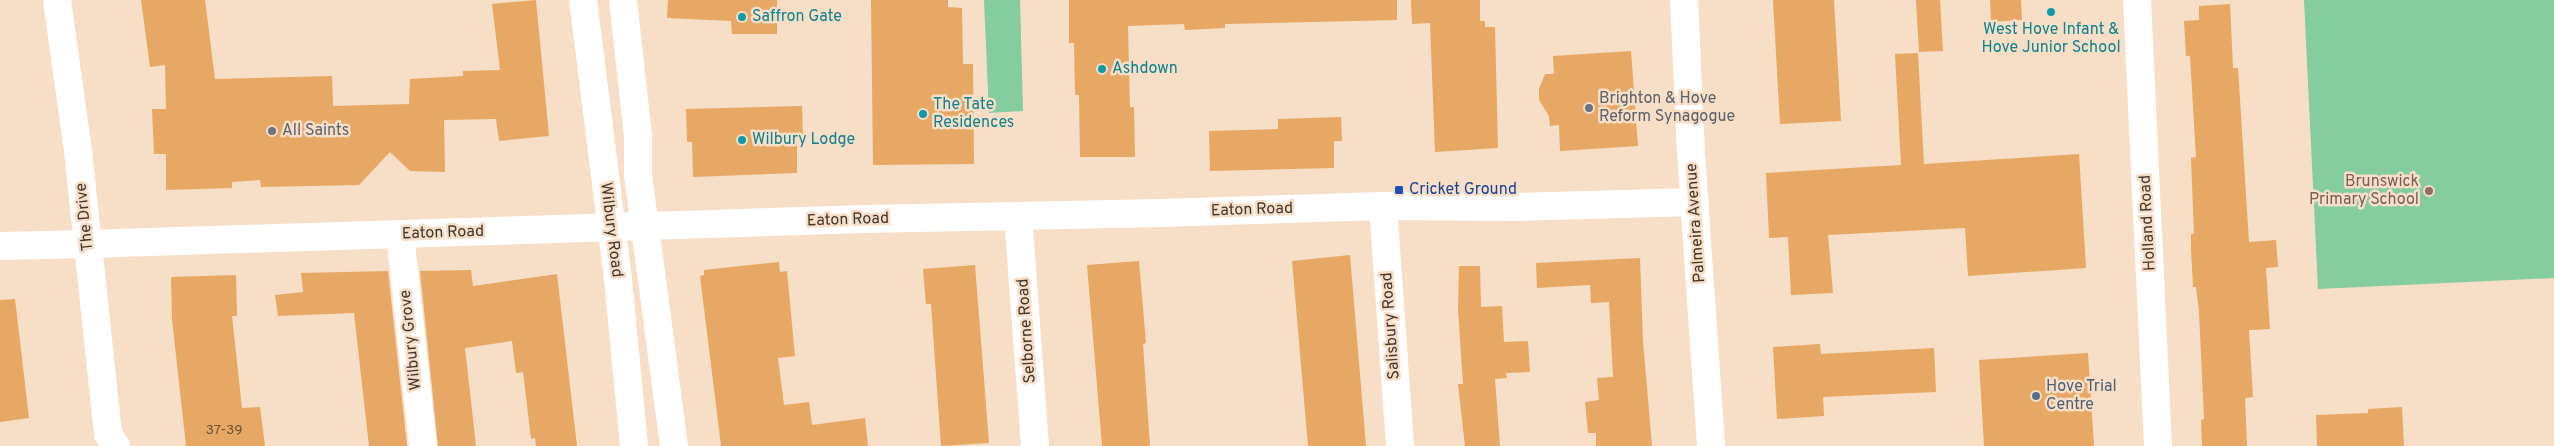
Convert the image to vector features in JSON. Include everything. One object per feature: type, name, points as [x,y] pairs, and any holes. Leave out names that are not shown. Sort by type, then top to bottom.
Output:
[{"type":"street","name":"The Drive","points":[[57,0],[72,96],[109,442]]},
{"type":"street","name":"Wilbury Road","points":[[583,0],[601,139],[634,446]]},
{"type":"street","name":"Wilbury Road","points":[[623,0],[638,136],[638,175],[674,446]]},
{"type":"street","name":"Palmeira Avenue","points":[[1684,0],[1711,446]]},
{"type":"street","name":"Holland Road","points":[[2138,0],[2158,446]]},
{"type":"street","points":[[601,139],[638,136]]},
{"type":"street","name":"Eaton Road","points":[[0,246],[1383,206],[1518,207],[1695,202]]},
{"type":"street","name":"Salisbury Road","points":[[1383,206],[1400,446]]},
{"type":"street","name":"Selborne Road","points":[[1018,216],[1035,446]]},
{"type":"street","name":"Wilbury Grove","points":[[400,234],[423,446]]},
{"type":"street","points":[[621,321],[658,318]]},
{"type":"green space","points":[[984,0],[1020,0],[1023,111],[989,113]]},
{"type":"green space","name":"Brunswick Primary School","points":[[2304,0],[2554,0],[2554,278],[2318,289]]},
{"type":"building","points":[[141,0],[205,0],[215,79],[332,76],[333,106],[409,104],[410,79],[463,76],[463,71],[500,70],[492,4],[536,0],[549,136],[499,141],[496,119],[444,120],[445,172],[410,171],[390,152],[359,185],[261,187],[260,180],[232,182],[232,188],[166,190],[166,154],[154,154],[152,109],[166,109],[165,65],[150,67]]},
{"type":"building","name":"Saffron Gate","points":[[668,0],[777,0],[777,34],[732,34],[731,21],[667,18]]},
{"type":"building","name":"The Tate Residences","points":[[871,0],[948,0],[948,7],[962,8],[963,64],[973,64],[974,164],[873,165]]},
{"type":"building","name":"Ashdown","points":[[1069,0],[1397,0],[1397,20],[1225,24],[1225,28],[1185,30],[1184,24],[1128,26],[1130,107],[1134,107],[1135,157],[1080,157],[1079,95],[1075,95],[1074,43],[1069,43]]},
{"type":"building","points":[[1411,0],[1480,0],[1480,21],[1485,21],[1485,27],[1495,27],[1498,148],[1435,152],[1430,23],[1412,24]]},
{"type":"building","points":[[1773,0],[1834,0],[1841,121],[1780,124]]},
{"type":"building","points":[[1916,0],[1940,0],[1943,51],[1919,52]]},
{"type":"building","points":[[1990,0],[2021,0],[2022,20],[1991,22]]},
{"type":"building","points":[[2230,4],[2233,68],[2238,68],[2249,242],[2276,240],[2278,267],[2266,268],[2270,329],[2249,330],[2253,397],[2245,398],[2247,446],[2202,446],[2201,420],[2204,419],[2199,312],[2196,287],[2193,287],[2191,249],[2191,234],[2194,234],[2191,158],[2196,157],[2190,56],[2186,56],[2184,21],[2199,20],[2199,6]]},
{"type":"building","name":"Brighton & Hove Reform Synagogue","points":[[1631,51],[1638,146],[1560,151],[1559,125],[1550,126],[1549,116],[1539,100],[1539,89],[1545,74],[1554,74],[1553,56]]},
{"type":"building","points":[[1918,53],[1924,164],[2079,154],[2086,268],[1968,276],[1965,228],[1828,235],[1833,293],[1791,295],[1788,237],[1769,238],[1766,173],[1901,165],[1895,54]]},
{"type":"building","name":"Wilbury Lodge","points":[[802,106],[803,139],[797,139],[797,173],[693,177],[692,142],[687,142],[686,109]]},
{"type":"building","points":[[1341,117],[1342,141],[1334,141],[1334,168],[1210,171],[1209,131],[1278,129],[1278,119]]},
{"type":"building","points":[[1350,255],[1366,446],[1308,446],[1292,261]]},
{"type":"building","points":[[1640,258],[1643,341],[1652,446],[1596,446],[1596,433],[1588,433],[1585,402],[1599,400],[1597,378],[1613,377],[1609,302],[1591,303],[1590,285],[1537,288],[1536,263]]},
{"type":"building","points":[[1139,261],[1146,343],[1143,344],[1150,446],[1102,446],[1087,265]]},
{"type":"building","points":[[779,262],[780,272],[787,271],[795,356],[778,358],[784,405],[809,402],[812,425],[865,418],[868,446],[721,446],[700,276],[704,275],[704,270]]},
{"type":"building","points":[[975,265],[989,443],[941,446],[931,304],[926,304],[923,269]]},
{"type":"building","points":[[1459,266],[1480,266],[1481,307],[1502,306],[1504,342],[1528,341],[1530,372],[1506,373],[1507,378],[1495,379],[1500,446],[1465,446],[1458,384],[1463,384],[1458,309]]},
{"type":"building","points":[[471,270],[473,286],[557,274],[577,446],[536,446],[535,438],[531,439],[523,372],[516,373],[512,341],[465,348],[476,446],[438,446],[420,271]]},
{"type":"building","points":[[388,271],[407,446],[369,446],[354,313],[278,316],[275,295],[303,292],[301,273]]},
{"type":"building","points":[[236,275],[237,316],[232,316],[242,408],[260,407],[265,446],[186,446],[172,319],[171,277]]},
{"type":"building","points":[[15,299],[29,418],[0,422],[0,300]]},
{"type":"building","points":[[1820,344],[1821,354],[1934,348],[1936,392],[1823,397],[1824,416],[1777,419],[1773,347]]},
{"type":"building","name":"Hove Trial Centre","points":[[2088,353],[2094,446],[1984,446],[1979,360]]},
{"type":"building","points":[[2402,407],[2404,446],[2317,446],[2316,415],[2368,413],[2368,409]]},
{"type":"place","name":"West Hove Infant & Hove Junior School","points":[[2051,12]]},
{"type":"place","name":"Saffron Gate","points":[[742,17]]},
{"type":"place","name":"Ashdown","points":[[1102,69]]},
{"type":"place","name":"Brighton & Hove Reform Synagogue","points":[[1589,108]]},
{"type":"place","name":"The Tate Residences","points":[[923,114]]},
{"type":"place","name":"All Saints","points":[[272,131]]},
{"type":"place","name":"Wilbury Lodge","points":[[742,140]]},
{"type":"place","name":"Cricket Ground","points":[[1399,190]]},
{"type":"place","name":"Brunswick Primary School","points":[[2429,191]]},
{"type":"place","name":"Hove Trial Centre","points":[[2036,396]]}]
